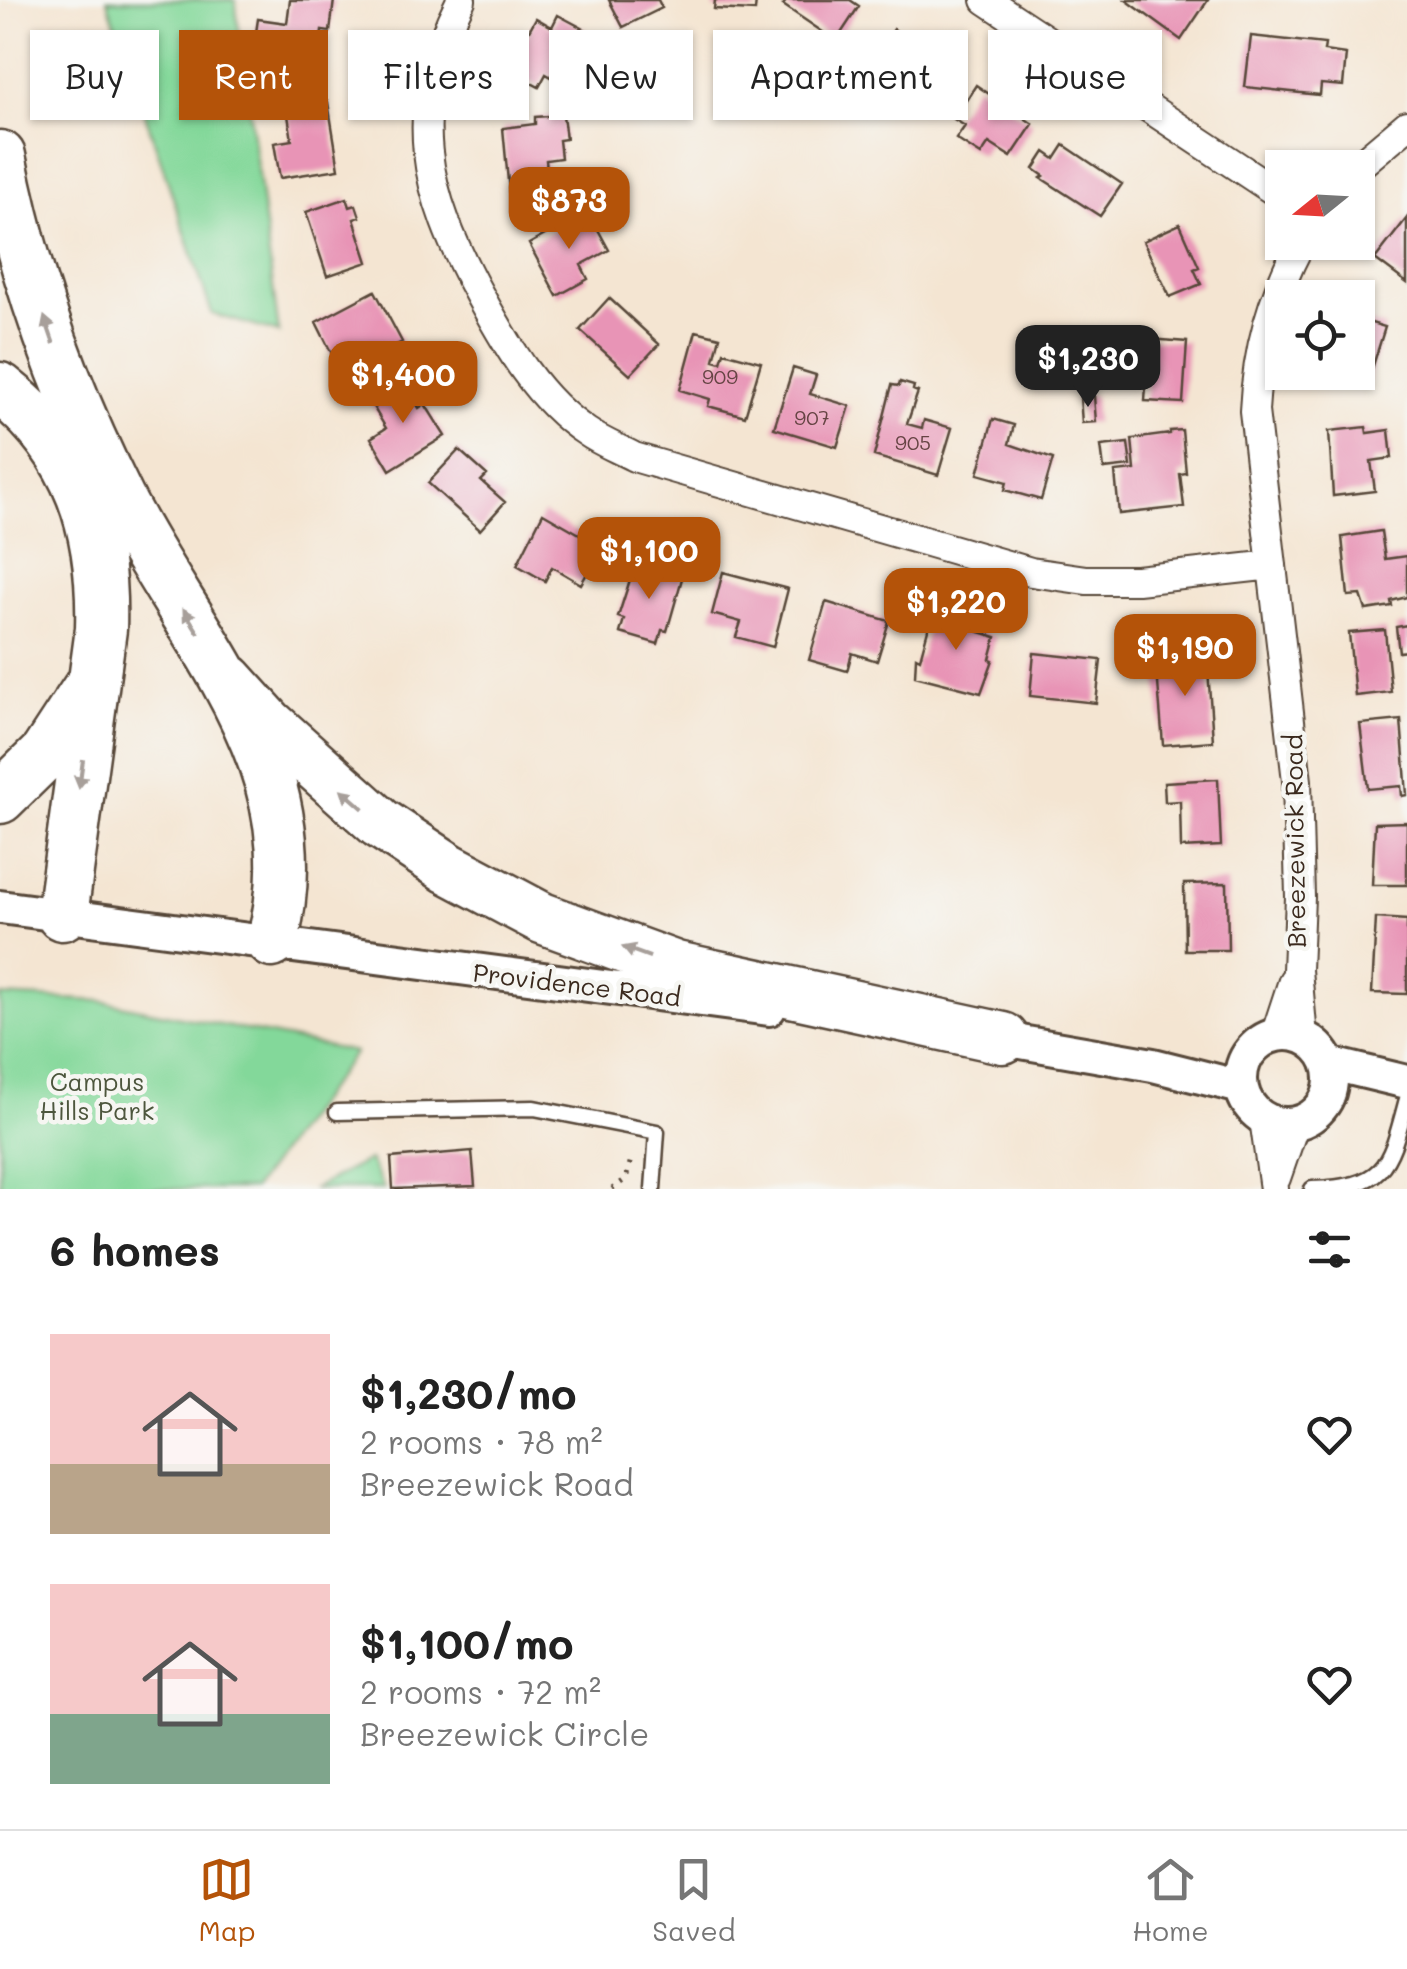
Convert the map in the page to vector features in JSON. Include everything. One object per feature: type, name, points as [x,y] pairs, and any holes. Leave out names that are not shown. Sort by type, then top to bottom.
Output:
[{"type":"highway","points":[[0,156],[17,232],[40,305],[91,438],[139,534],[229,680],[266,770],[283,859],[283,902],[272,942]]},
{"type":"highway","points":[[0,388],[22,404],[62,454],[87,505],[102,584],[94,677],[62,915]]},
{"type":"highway","points":[[0,798],[46,754],[94,677]]},
{"type":"highway","points":[[229,680],[270,724],[380,823],[448,868],[542,918],[676,967],[1003,1038]]},
{"type":"street","points":[[460,0],[444,32],[430,88],[426,140],[432,188],[451,242],[511,353],[549,401],[587,432],[634,457],[1031,572],[1086,580],[1137,580],[1272,565]]},
{"type":"street","points":[[986,0],[1265,185]]},
{"type":"street","points":[[1375,152],[1407,125]]},
{"type":"street","name":"Breezewick Road","points":[[1289,1037],[1300,878],[1298,781],[1258,450],[1256,371],[1274,300],[1293,260]]},
{"type":"street","name":"Providence Road","points":[[0,907],[550,982],[1003,1038],[1153,1065],[1244,1072]]},
{"type":"street","points":[[1289,1037],[1320,1050],[1328,1062],[1331,1077],[1327,1097],[1314,1115],[1280,1121],[1246,1102],[1244,1072],[1256,1044],[1289,1037]]},
{"type":"street","points":[[1328,1062],[1406,1088]]},
{"type":"street","points":[[1327,1097],[1406,1088]]},
{"type":"street","points":[[1274,1187],[1280,1121]]},
{"type":"lane","points":[[1312,1189],[1364,1184],[1381,1172],[1400,1148],[1406,1088]]},
{"type":"lane","points":[[337,1112],[534,1108],[657,1132],[653,1189]]},
{"type":"path","points":[[612,1189],[626,1178]]},
{"type":"green space","points":[[107,0],[235,0],[239,30],[179,30],[179,120],[251,120],[279,333],[212,314],[147,120],[159,120],[159,30],[117,30]]},
{"type":"green space","name":"Campus Hills Park","points":[[0,996],[101,1001],[355,1052],[253,1189],[0,1189]]},
{"type":"green space","points":[[369,1160],[384,1189],[312,1189]]},
{"type":"building","points":[[290,0],[334,0],[330,32],[256,30],[258,19],[287,23]]},
{"type":"building","points":[[609,0],[658,0],[662,8],[623,27]]},
{"type":"building","points":[[715,0],[756,0],[755,11],[714,9]]},
{"type":"building","points":[[787,0],[850,0],[859,6],[843,30],[820,30],[783,5]]},
{"type":"building","points":[[1126,0],[1208,0],[1181,40]]},
{"type":"building","points":[[558,15],[586,30],[549,30],[549,76],[546,74],[539,87],[529,82],[529,31],[536,18],[552,27]]},
{"type":"building","points":[[1251,36],[1325,44],[1324,51],[1346,54],[1343,86],[1321,84],[1320,95],[1245,87]]},
{"type":"building","points":[[976,85],[988,93],[988,120],[1027,120],[1033,124],[1011,157],[989,143],[981,155],[956,139],[965,126],[956,120],[968,120],[968,97]]},
{"type":"building","points":[[328,102],[339,169],[280,178],[274,143],[292,140],[289,120],[328,120]]},
{"type":"building","points":[[535,117],[564,120],[566,139],[559,140],[561,158],[546,160],[549,189],[509,192],[503,128],[535,124]]},
{"type":"building","points":[[1064,145],[1122,184],[1100,216],[1041,178],[1044,176],[1034,169],[1045,152],[1055,159]]},
{"type":"building","points":[[347,198],[350,207],[356,205],[360,217],[354,219],[368,262],[327,276],[306,212]]},
{"type":"building","points":[[588,211],[609,250],[581,265],[588,279],[557,296],[529,244]]},
{"type":"building","points":[[1407,218],[1407,283],[1375,259]]},
{"type":"building","points":[[1180,224],[1199,267],[1194,269],[1201,284],[1170,297],[1143,241]]},
{"type":"building","points":[[375,291],[402,342],[371,358],[364,345],[335,360],[316,322]]},
{"type":"building","points":[[609,298],[659,344],[630,375],[580,330]]},
{"type":"building","points":[[1375,324],[1385,327],[1375,359]]},
{"type":"building","points":[[696,331],[720,337],[714,360],[721,362],[724,352],[761,362],[745,416],[708,406],[710,399],[680,390]]},
{"type":"building","points":[[1149,339],[1187,342],[1183,403],[1145,401]]},
{"type":"building","points":[[793,368],[816,375],[810,394],[850,406],[837,447],[774,428]]},
{"type":"building","points":[[402,380],[419,408],[425,404],[445,436],[390,470],[371,438],[386,428],[369,400]]},
{"type":"building","points":[[900,382],[914,386],[913,390],[918,392],[907,424],[922,428],[924,420],[952,428],[938,475],[874,456],[892,385],[899,386]]},
{"type":"building","points":[[1094,396],[1096,422],[1082,423],[1080,397]]},
{"type":"building","points":[[993,419],[1014,425],[1009,444],[1053,459],[1041,500],[1005,490],[1007,482],[978,474]]},
{"type":"building","points":[[1366,427],[1367,433],[1389,430],[1392,458],[1371,461],[1375,491],[1333,496],[1329,431]]},
{"type":"building","points":[[1182,430],[1186,473],[1180,474],[1184,507],[1119,514],[1115,472],[1135,470],[1132,439]]},
{"type":"building","points":[[1128,443],[1131,466],[1104,469],[1101,446]]},
{"type":"building","points":[[459,450],[487,475],[481,481],[505,502],[480,530],[428,483]]},
{"type":"building","points":[[543,513],[602,547],[581,584],[552,567],[545,581],[517,565]]},
{"type":"building","points":[[1381,531],[1385,559],[1407,556],[1407,597],[1391,601],[1392,606],[1366,610],[1361,595],[1348,596],[1342,537]]},
{"type":"building","points":[[636,561],[683,575],[667,631],[662,630],[658,644],[620,633],[624,619],[618,617]]},
{"type":"building","points":[[723,572],[788,589],[773,647],[736,637],[741,622],[712,614]]},
{"type":"building","points":[[826,602],[889,621],[877,661],[852,653],[847,671],[809,660]]},
{"type":"building","points":[[933,611],[981,623],[979,632],[996,637],[990,659],[993,660],[981,693],[915,676],[916,657],[920,659]]},
{"type":"building","points":[[1407,625],[1407,651],[1399,652],[1396,627]]},
{"type":"building","points":[[1385,630],[1391,692],[1355,696],[1349,633]]},
{"type":"building","points":[[1173,652],[1181,652],[1181,657],[1207,655],[1213,741],[1163,745],[1156,658],[1174,657]]},
{"type":"building","points":[[1034,653],[1101,660],[1096,703],[1030,696]]},
{"type":"building","points":[[1401,720],[1407,795],[1402,796],[1401,786],[1368,789],[1360,724]]},
{"type":"building","points":[[1218,779],[1221,846],[1181,848],[1180,801],[1165,802],[1164,782]]},
{"type":"building","points":[[1407,822],[1407,885],[1372,885],[1375,823]]},
{"type":"building","points":[[1227,883],[1228,950],[1185,950],[1184,884]]},
{"type":"building","points":[[1376,918],[1407,920],[1407,994],[1372,993]]},
{"type":"building","points":[[472,1151],[475,1186],[393,1189],[391,1158]]}]
